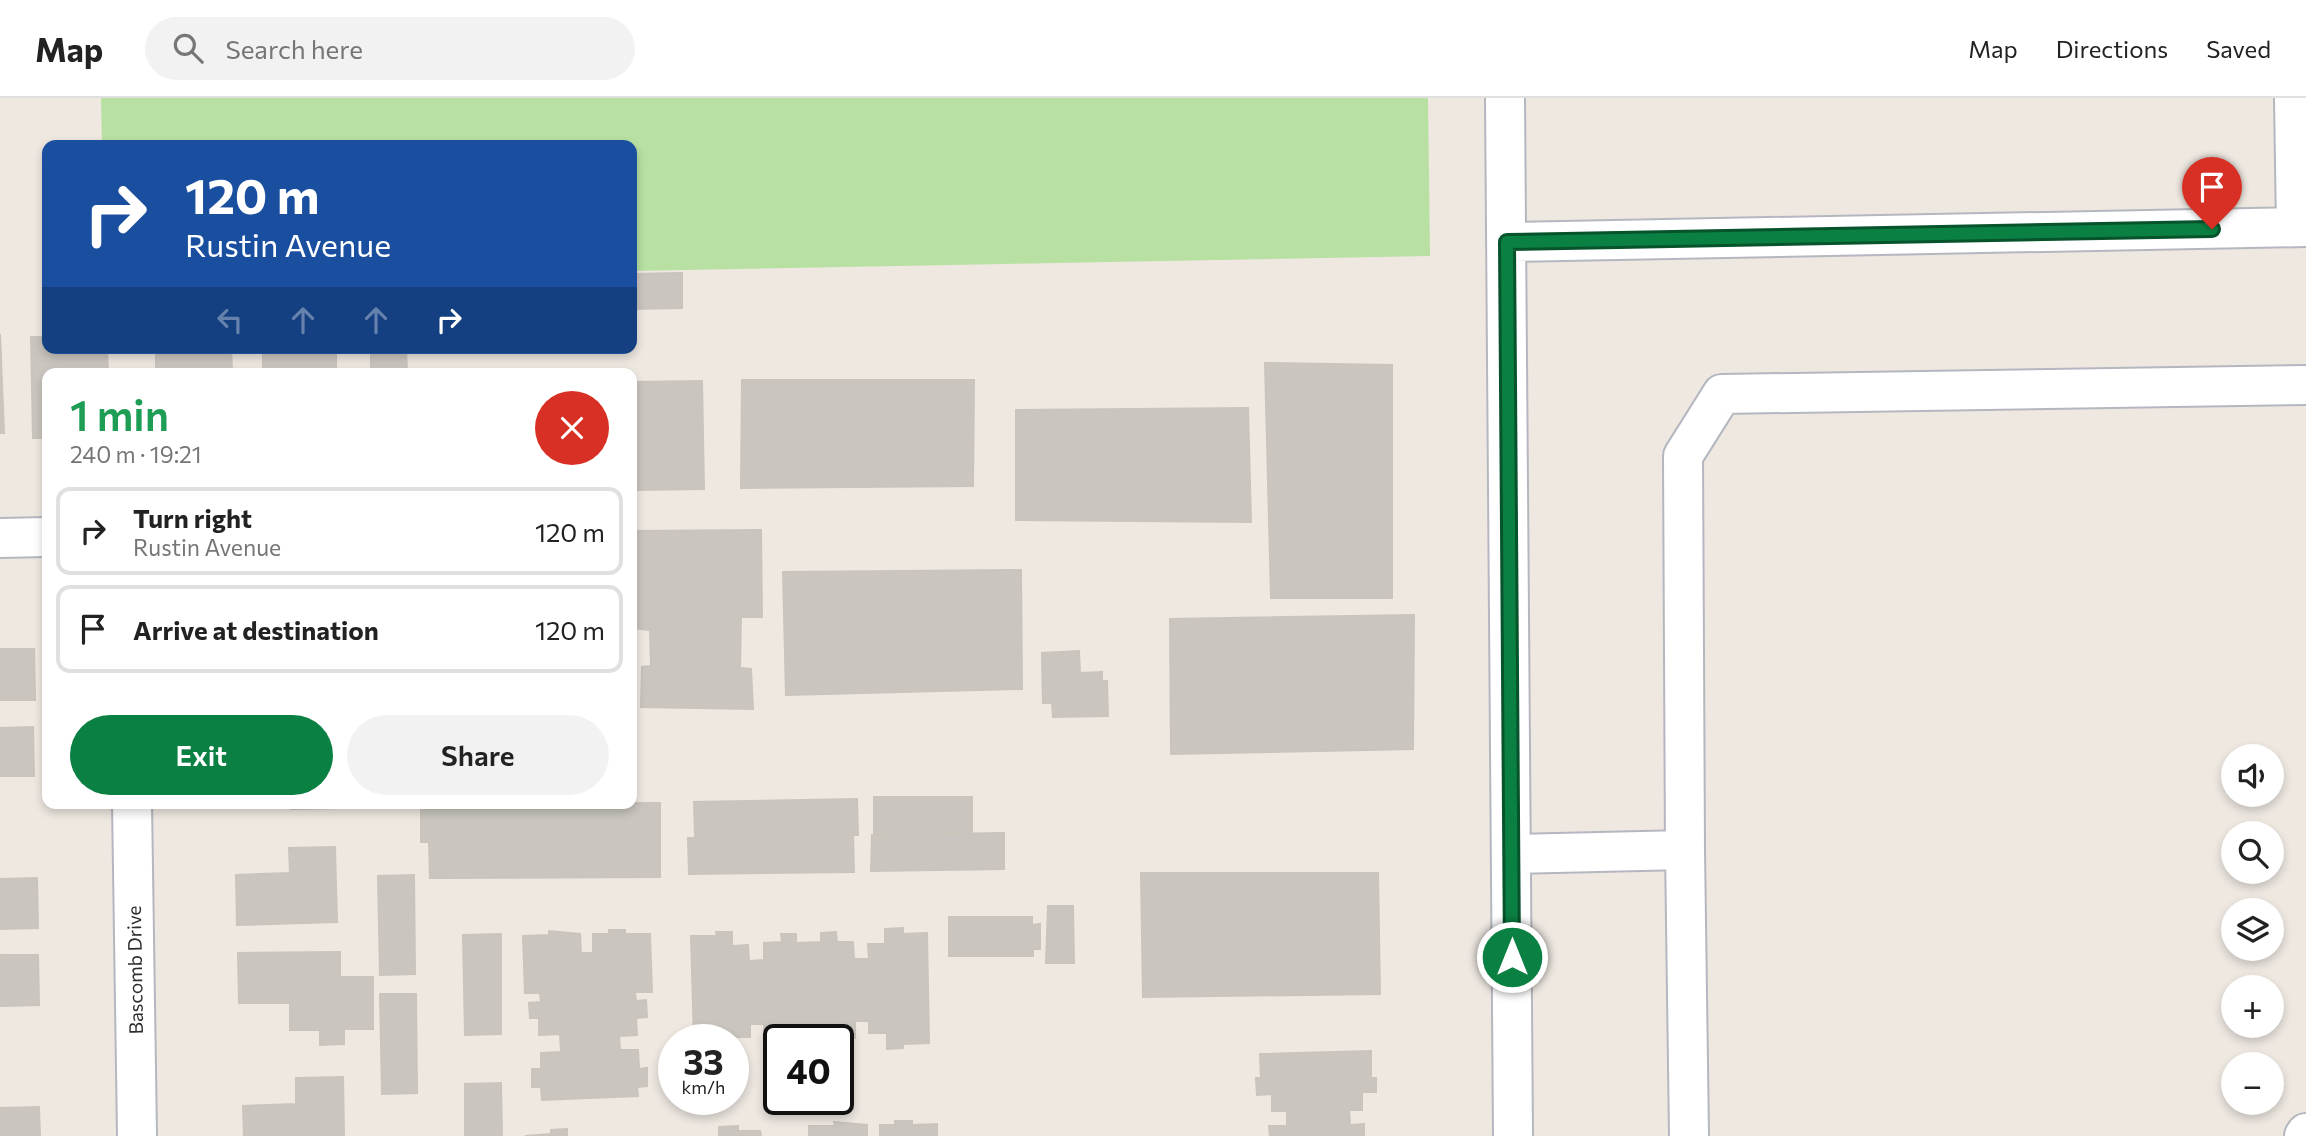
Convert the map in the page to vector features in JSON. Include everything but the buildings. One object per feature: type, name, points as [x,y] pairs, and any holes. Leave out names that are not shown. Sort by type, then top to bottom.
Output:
[{"type":"street","points":[[1505,98],[1514,1136]]},
{"type":"street","points":[[1507,242],[2301,227],[2294,98]]},
{"type":"street","points":[[1689,1136],[1683,456],[1722,394],[2306,385]]},
{"type":"street","points":[[0,538],[42,537]]},
{"type":"street","name":"Bascomb Drive","points":[[132,809],[137,1136]]},
{"type":"street","points":[[1511,854],[1685,850]]},
{"type":"green space","points":[[101,98],[1428,98],[1430,256],[637,271],[637,140],[102,140]]},
{"type":"route","points":[[1512,957],[1507,242],[2212,229]]}]
